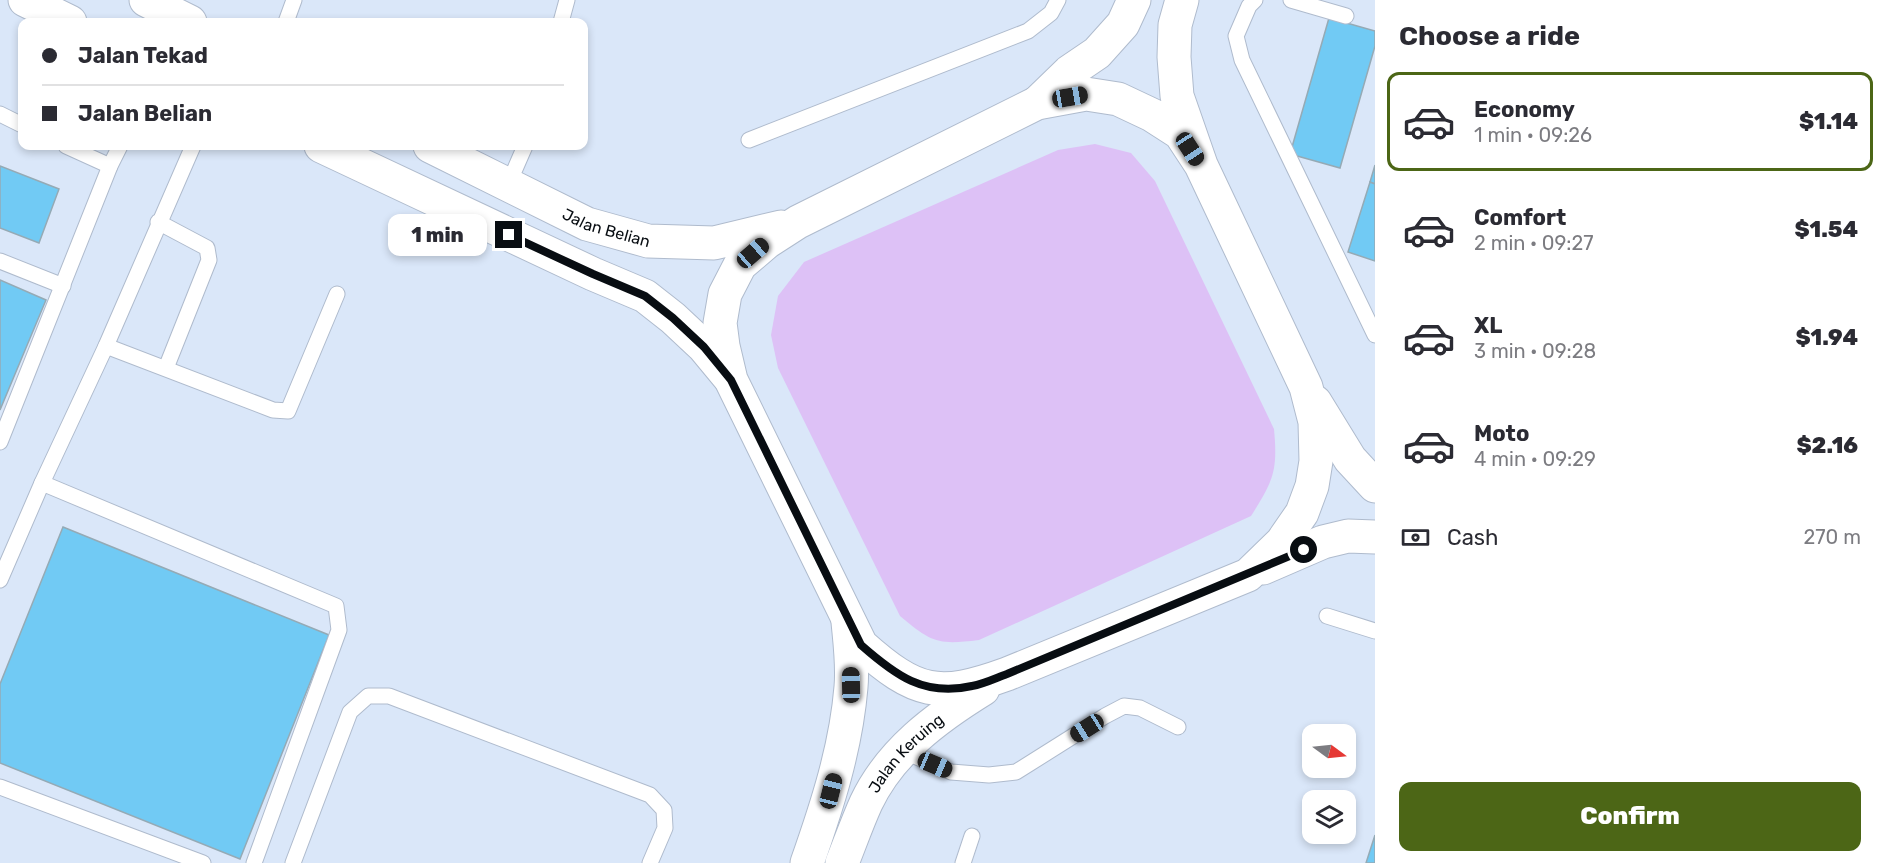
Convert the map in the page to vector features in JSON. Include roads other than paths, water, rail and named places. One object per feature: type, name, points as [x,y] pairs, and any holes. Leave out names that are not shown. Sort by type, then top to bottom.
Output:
[{"type":"main road","points":[[25,0],[62,18]]},
{"type":"main road","points":[[146,0],[182,18]]},
{"type":"main road","points":[[1037,103],[1069,72],[1097,53],[1123,24],[1134,0]]},
{"type":"main road","points":[[1182,0],[1175,25],[1174,46],[1178,96],[1201,165],[1306,387],[1350,459],[1375,486]]},
{"type":"main road","points":[[1201,165],[1180,133],[1152,115],[1118,99],[1086,94],[1037,103],[798,222],[767,242],[740,265],[725,294],[720,323],[731,380],[861,645],[885,666],[916,685],[942,690],[973,686],[1248,575],[1323,542],[1348,536],[1375,537]]},
{"type":"main road","points":[[330,150],[593,274],[645,296],[704,347],[731,380]]},
{"type":"main road","name":"Jalan Belian","points":[[438,150],[587,224],[648,241],[714,243],[798,222]]},
{"type":"main road","points":[[1248,575],[1282,542],[1302,513],[1312,486],[1316,460],[1315,422],[1306,387]]},
{"type":"main road","points":[[807,863],[831,791],[847,719],[851,685],[848,619]]},
{"type":"main road","name":"Jalan Keruing","points":[[842,863],[867,801],[903,751],[926,728],[1007,674]]},
{"type":"lane","points":[[287,18],[294,0]]},
{"type":"lane","points":[[562,18],[567,0]]},
{"type":"lane","points":[[748,140],[1028,31],[1051,13],[1058,0]]},
{"type":"lane","points":[[1255,0],[1249,6],[1236,36],[1242,60],[1375,335]]},
{"type":"lane","points":[[1291,0],[1346,16]]},
{"type":"lane","points":[[0,114],[18,123]]},
{"type":"lane","points":[[75,150],[110,166]]},
{"type":"lane","points":[[0,442],[118,150]]},
{"type":"lane","points":[[0,580],[106,346],[190,150]]},
{"type":"lane","points":[[508,185],[523,150]]},
{"type":"lane","points":[[158,222],[207,248],[208,260],[166,368]]},
{"type":"lane","points":[[0,261],[63,286]]},
{"type":"lane","points":[[106,346],[273,410],[288,411],[337,294]]},
{"type":"lane","points":[[42,483],[336,606],[339,630],[254,863]]},
{"type":"lane","points":[[1327,616],[1375,631]]},
{"type":"lane","points":[[293,863],[350,712],[368,696],[389,696],[650,795],[664,810],[664,828],[650,863]]},
{"type":"lane","points":[[903,751],[951,772],[988,775],[1016,772],[1124,706],[1140,708],[1178,727]]},
{"type":"lane","points":[[0,787],[203,863]]},
{"type":"lane","points":[[963,863],[972,836]]}]
